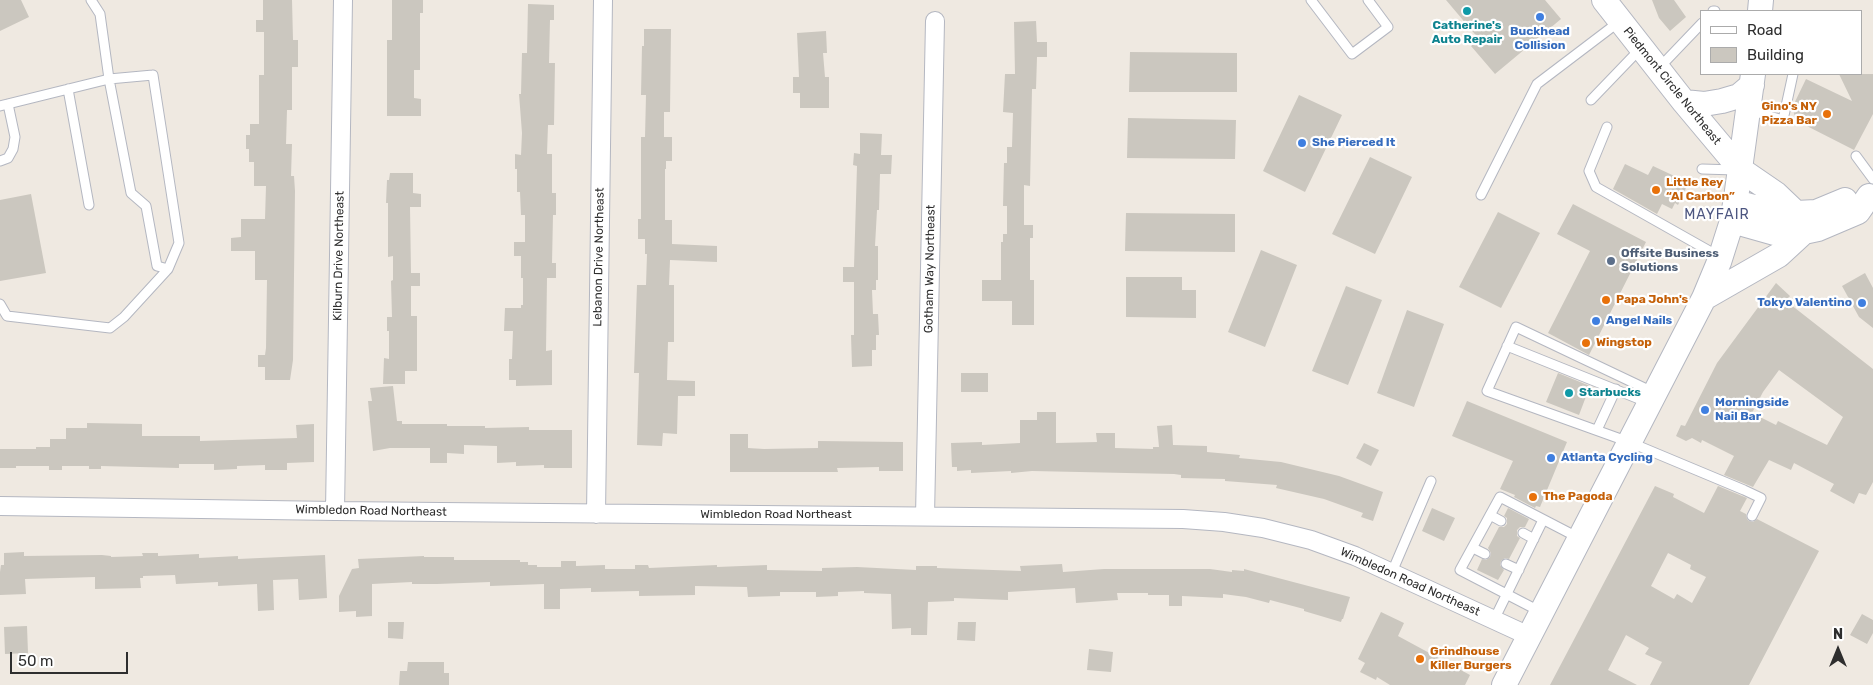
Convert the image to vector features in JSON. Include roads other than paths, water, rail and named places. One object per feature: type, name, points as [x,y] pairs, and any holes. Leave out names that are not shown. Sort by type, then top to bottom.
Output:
[{"type":"main road","name":"Piedmont Circle Northeast","points":[[1604,0],[1684,102],[1741,170],[1776,194],[1800,222]]},
{"type":"main road","points":[[1684,102],[1704,104],[1738,96],[1752,79]]},
{"type":"main road","points":[[1508,684],[1541,612],[1704,298],[1720,257],[1734,211],[1752,79]]},
{"type":"main road","points":[[1734,211],[1778,234],[1800,222],[1818,229],[1858,212],[1872,190]]},
{"type":"main road","points":[[1704,298],[1779,255],[1800,222]]},
{"type":"street","name":"Kilburn Drive Northeast","points":[[335,511],[343,0]]},
{"type":"street","name":"Lebanon Drive Northeast","points":[[596,514],[603,0]]},
{"type":"street","name":"Gotham Way Northeast","points":[[925,516],[935,21]]},
{"type":"street","name":"Wimbledon Road Northeast","points":[[0,506],[1183,519],[1224,522],[1264,528],[1311,540],[1355,556],[1529,636]]},
{"type":"lane","points":[[91,0],[100,14],[109,79],[131,192],[146,206],[157,266],[168,269]]},
{"type":"lane","points":[[1311,0],[1352,54],[1388,27],[1368,0]]},
{"type":"lane","points":[[1481,195],[1537,84],[1620,21]]},
{"type":"lane","points":[[1659,69],[1700,25]]},
{"type":"lane","points":[[1591,100],[1641,47]]},
{"type":"lane","points":[[0,161],[8,158],[13,149],[15,137],[4,105],[109,79],[153,75],[179,242],[168,269],[124,317],[110,328],[7,316],[0,304]]},
{"type":"lane","points":[[1749,110],[1783,120],[1793,75]]},
{"type":"lane","points":[[68,89],[89,205]]},
{"type":"lane","points":[[1607,128],[1589,171],[1596,186],[1720,257]]},
{"type":"lane","points":[[1856,156],[1872,190]]},
{"type":"lane","points":[[1702,169],[1741,170]]},
{"type":"lane","points":[[1652,398],[1516,326],[1486,391],[1630,442],[1761,498],[1752,516]]},
{"type":"lane","points":[[1507,346],[1616,389],[1652,398]]},
{"type":"lane","points":[[1597,430],[1616,389]]},
{"type":"lane","points":[[1392,572],[1431,481]]},
{"type":"lane","points":[[1541,612],[1460,570],[1500,497],[1580,538]]},
{"type":"lane","points":[[1490,515],[1501,522]]},
{"type":"lane","points":[[1494,620],[1543,520]]},
{"type":"lane","points":[[1523,533],[1534,539]]},
{"type":"lane","points":[[1473,548],[1485,554]]},
{"type":"lane","points":[[1506,564],[1519,570]]},
{"type":"place","name":"Catherine's Auto Repair","points":[[1467,11]]},
{"type":"place","name":"Buckhead Collision","points":[[1540,17]]},
{"type":"place","name":"Gino's NY Pizza Bar","points":[[1827,114]]},
{"type":"place","name":"She Pierced It","points":[[1302,143]]},
{"type":"place","name":"Little Rey “Al Carbon”","points":[[1656,190]]},
{"type":"place","name":"Offsite Business Solutions","points":[[1611,261]]},
{"type":"place","name":"Papa John's","points":[[1606,300]]},
{"type":"place","name":"Tokyo Valentino","points":[[1862,303]]},
{"type":"place","name":"Angel Nails","points":[[1596,321]]},
{"type":"place","name":"Wingstop","points":[[1586,343]]},
{"type":"place","name":"Starbucks","points":[[1569,393]]},
{"type":"place","name":"Morningside Nail Bar","points":[[1705,410]]},
{"type":"place","name":"Atlanta Cycling","points":[[1551,458]]},
{"type":"place","name":"The Pagoda","points":[[1533,497]]},
{"type":"place","name":"Grindhouse Killer Burgers","points":[[1420,659]]},
{"type":"district","name":"MAYFAIR","points":[[1717,215]]}]
